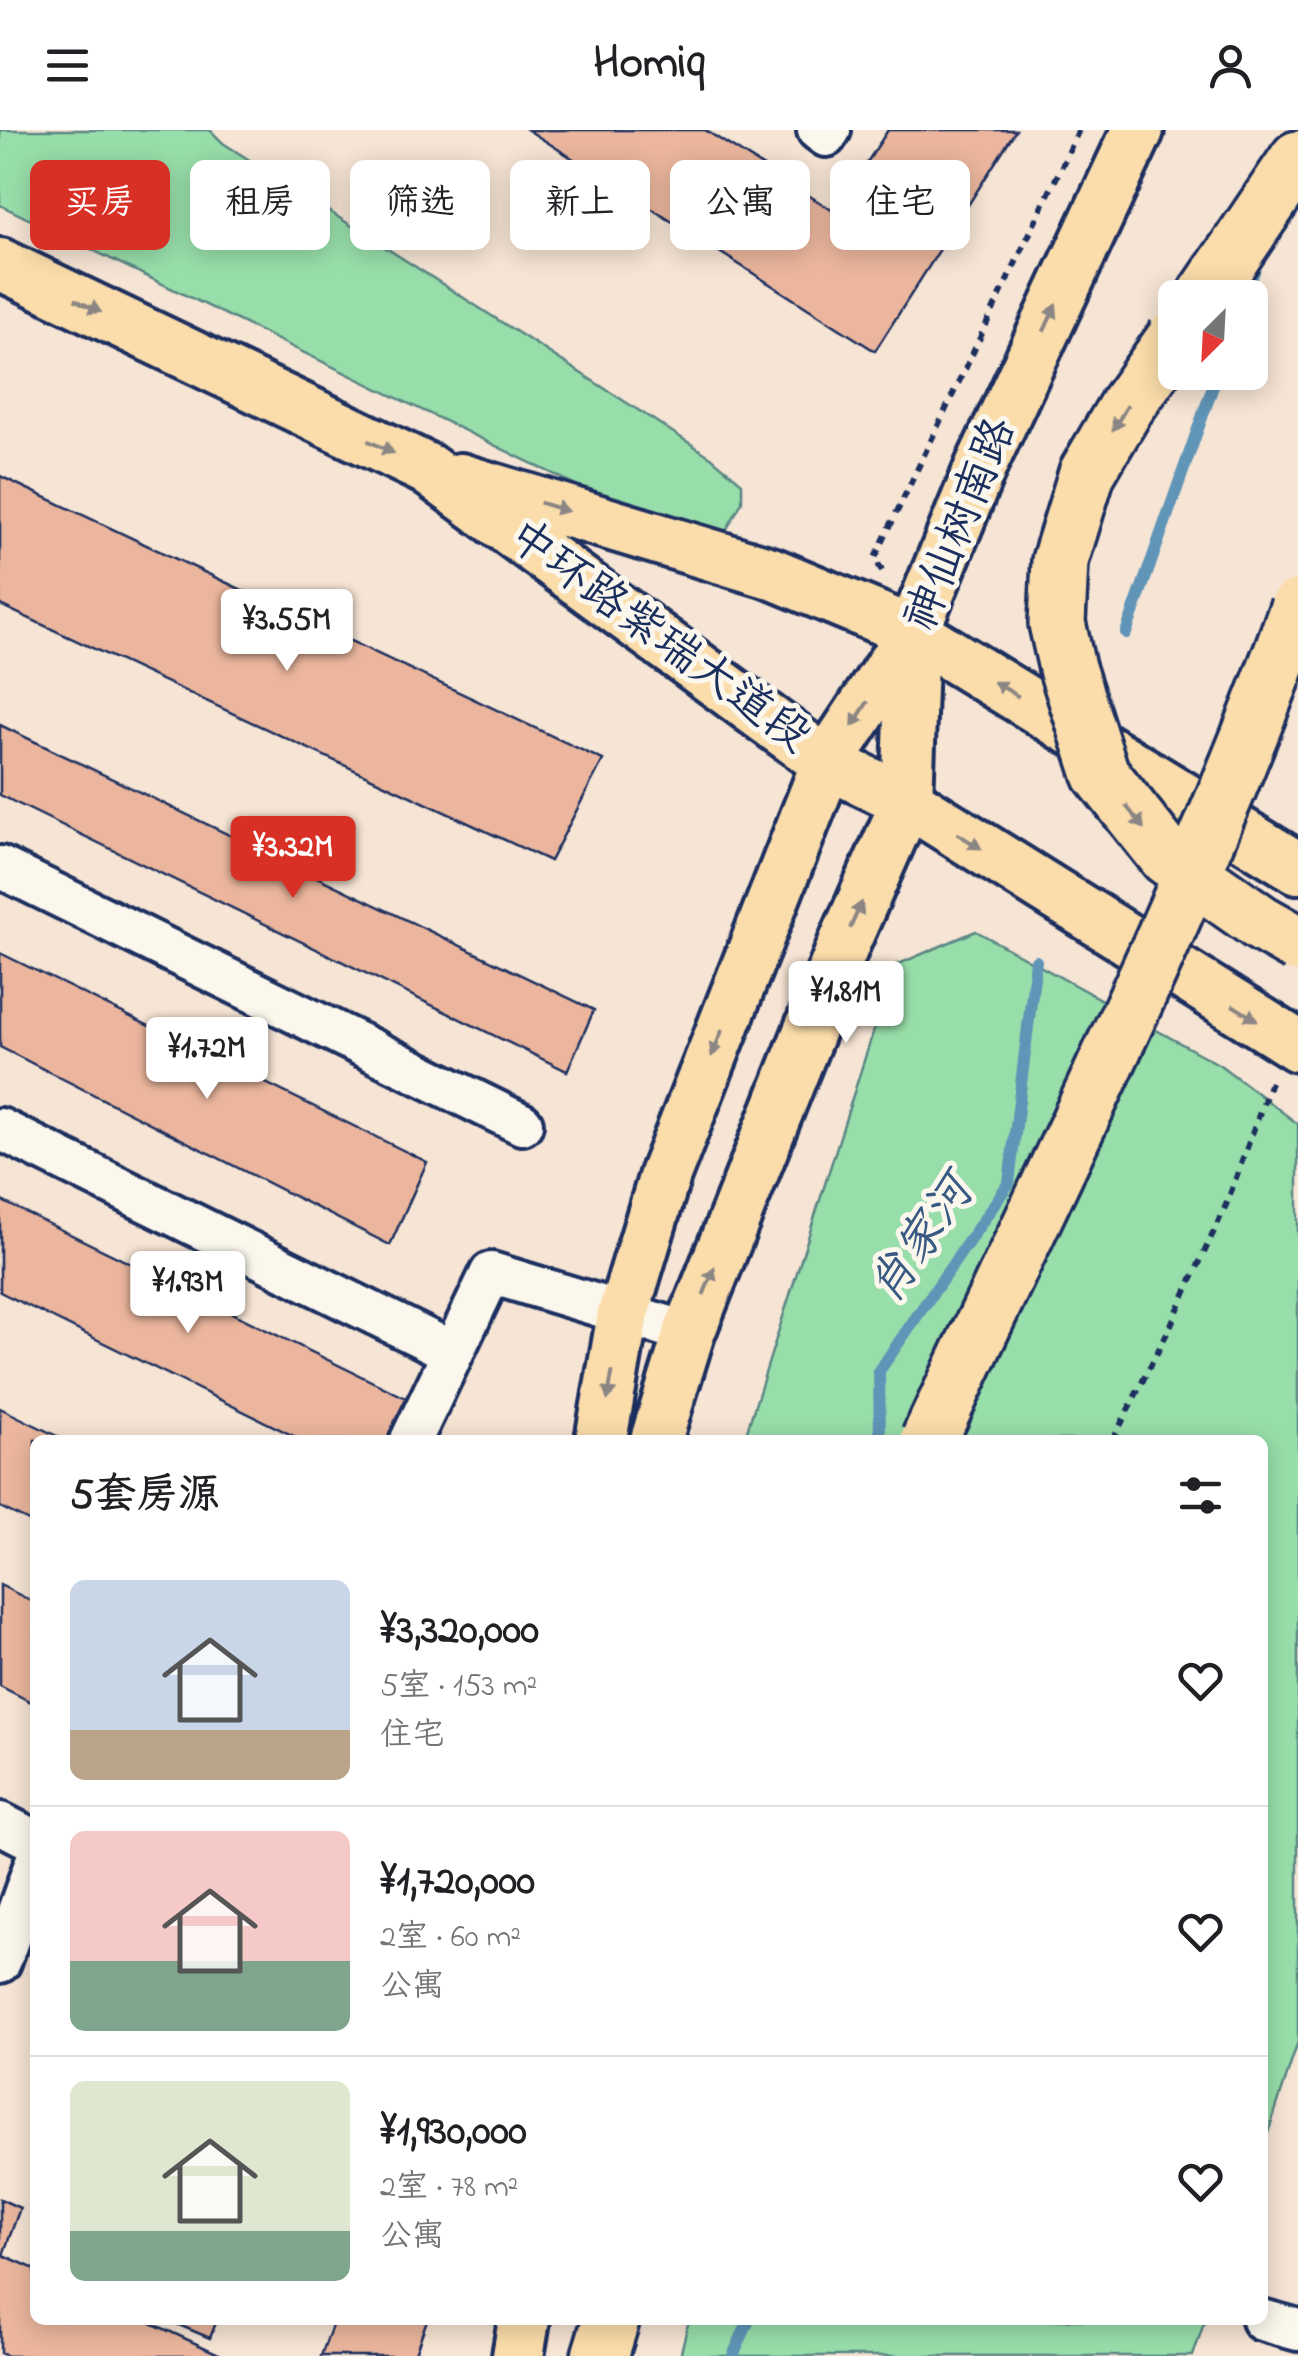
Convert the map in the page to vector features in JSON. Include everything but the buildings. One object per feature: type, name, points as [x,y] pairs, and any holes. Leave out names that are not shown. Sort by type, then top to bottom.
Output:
[{"type":"highway","points":[[1216,280],[1298,159]]},
{"type":"highway","points":[[1158,362],[1087,474],[1060,562],[1060,638],[1100,774],[1167,857],[1298,944]]},
{"type":"highway","points":[[930,1435],[1181,899],[1252,734],[1298,608]]},
{"type":"highway","points":[[598,2356],[609,2325]]},
{"type":"main road","name":"神仙树南路","points":[[658,1435],[689,1333],[846,939],[907,802],[914,632],[981,466],[1138,130]]},
{"type":"main road","name":"中环路紫瑞大道段","points":[[0,264],[427,468],[827,763],[907,802],[1293,1043]]},
{"type":"main road","points":[[427,468],[772,572],[914,632],[1298,868]]},
{"type":"main road","points":[[602,1435],[622,1314],[665,1175],[827,763],[914,632]]},
{"type":"main road","points":[[518,2356],[523,2325]]},
{"type":"main road","points":[[595,2325],[598,2356]]},
{"type":"street","points":[[818,130],[826,136],[830,130]]},
{"type":"street","points":[[0,867],[522,1124]]},
{"type":"street","points":[[0,1128],[452,1352]]},
{"type":"street","points":[[413,1435],[491,1273],[689,1333]]},
{"type":"street","points":[[0,1823],[30,1839]]},
{"type":"street","points":[[0,1962],[30,1878]]},
{"type":"street","points":[[1268,2322],[1298,2330]]},
{"type":"path","points":[[914,632],[875,558],[1079,130]]},
{"type":"path","points":[[1116,1435],[1226,1204],[1293,1043]]},
{"type":"green space","points":[[0,130],[210,130],[249,160],[190,160],[190,250],[330,250],[330,212],[350,225],[350,250],[389,250],[711,457],[742,483],[742,502],[714,552],[93,250],[170,250],[170,160],[30,160],[30,220],[0,205]]},
{"type":"green space","points":[[976,931],[1220,1065],[1298,1124],[1298,2042],[1268,2133],[1268,1435],[746,1435],[894,966]]},
{"type":"green space","points":[[688,2325],[1203,2325],[1193,2356],[680,2356]]},
{"type":"waterway","name":"肖家河","points":[[1251,280],[1257,262]]},
{"type":"waterway","name":"肖家河","points":[[1126,633],[1212,390]]},
{"type":"waterway","name":"肖家河","points":[[880,1435],[879,1371],[1009,1183],[1036,961]]},
{"type":"waterway","name":"肖家河","points":[[733,2356],[747,2325]]}]
